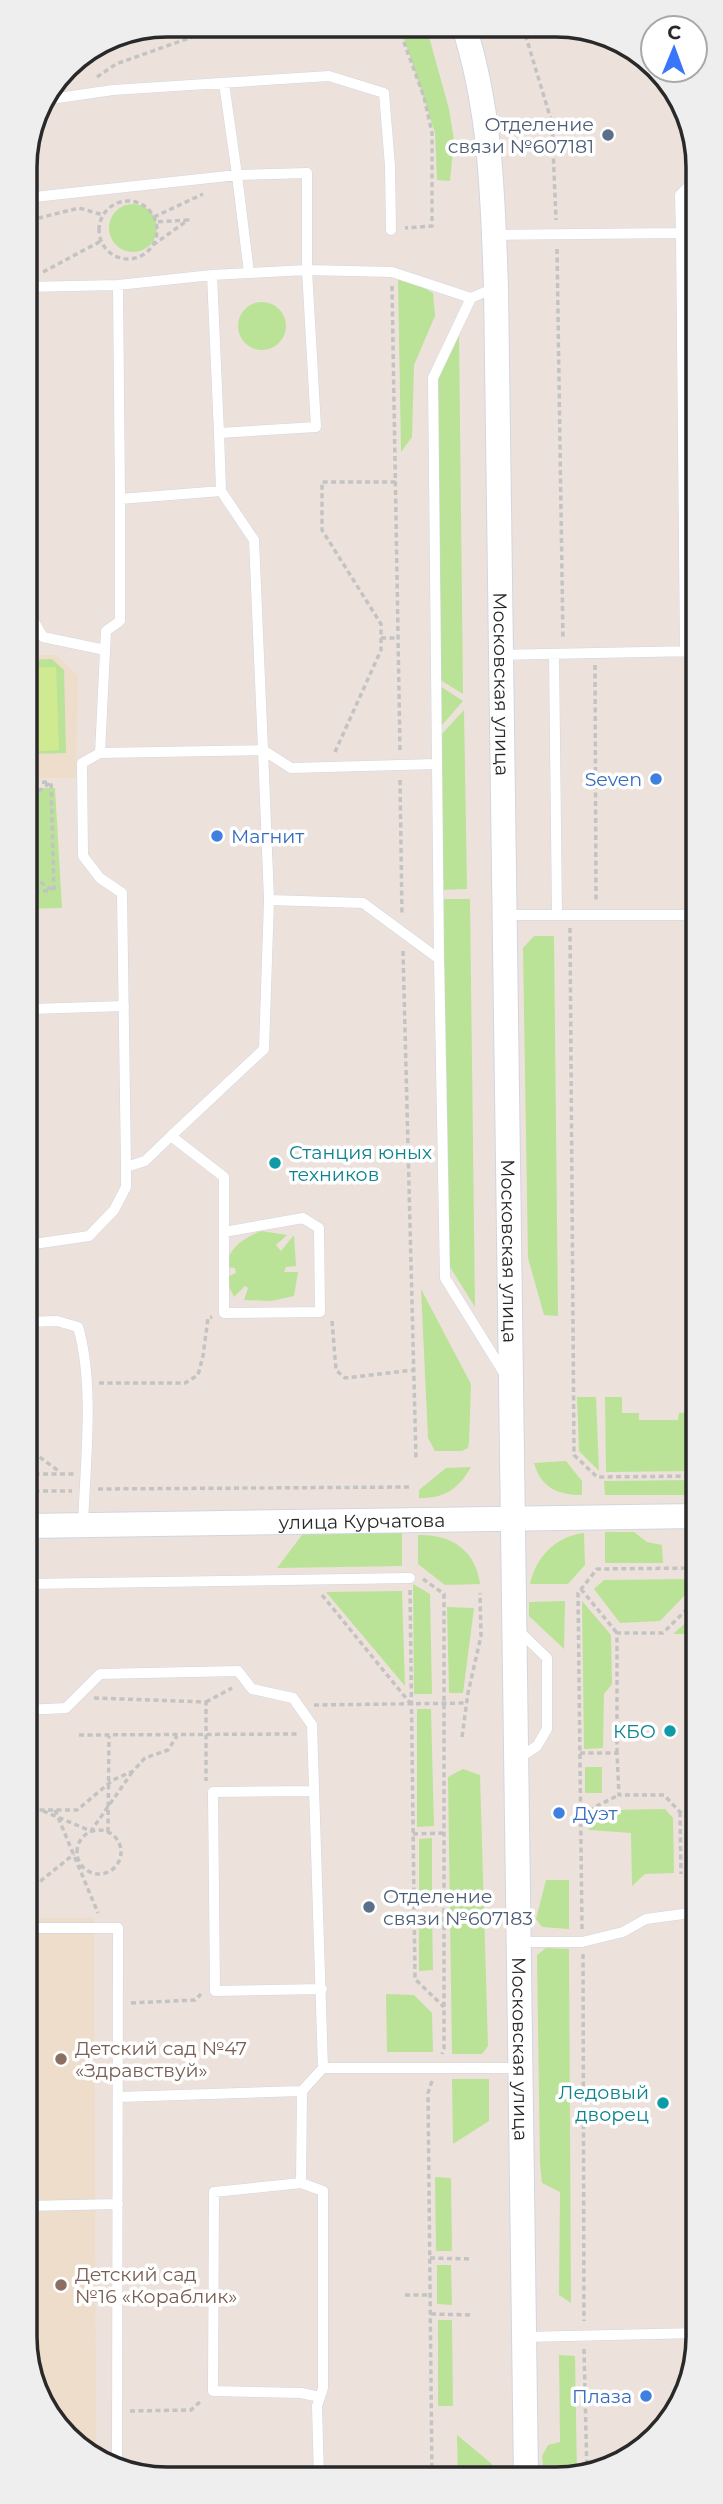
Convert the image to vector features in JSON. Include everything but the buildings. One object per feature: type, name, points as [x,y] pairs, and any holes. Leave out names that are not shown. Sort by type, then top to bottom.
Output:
[{"type":"street","name":"Московская улица","points":[[466,37],[483,111],[493,198],[496,288],[526,2467]]},
{"type":"street","name":"улица Курчатова","points":[[37,1526],[686,1516]]},
{"type":"lane","points":[[57,98],[113,90],[329,76],[384,93],[390,166],[391,230]]},
{"type":"lane","points":[[224,83],[249,273]]},
{"type":"lane","points":[[37,197],[237,175],[307,173],[307,270],[316,427],[219,433]]},
{"type":"lane","points":[[501,655],[685,652],[680,195],[686,189]]},
{"type":"lane","points":[[494,234],[681,233]]},
{"type":"lane","points":[[37,287],[118,285],[212,275],[307,270],[392,272],[471,298],[496,288]]},
{"type":"lane","points":[[125,1167],[145,1161],[264,1049],[269,900],[254,540],[221,491],[212,275]]},
{"type":"lane","points":[[100,753],[106,631],[120,621],[118,285]]},
{"type":"lane","points":[[471,298],[433,378],[436,764],[445,1278],[510,1383]]},
{"type":"lane","points":[[682,348],[686,351]]},
{"type":"lane","points":[[120,499],[221,491]]},
{"type":"lane","points":[[37,627],[43,637],[105,650]]},
{"type":"lane","points":[[557,915],[559,654]]},
{"type":"lane","points":[[37,1244],[89,1236],[114,1210],[126,1187],[122,893],[100,878],[83,856],[82,763],[100,753],[263,750],[290,768],[436,764]]},
{"type":"lane","points":[[269,900],[363,902],[439,959]]},
{"type":"lane","points":[[504,915],[686,915]]},
{"type":"lane","points":[[37,1009],[124,1006]]},
{"type":"lane","points":[[171,1136],[224,1177],[224,1232],[224,1313],[320,1312],[319,1228],[303,1219],[224,1232]]},
{"type":"lane","points":[[37,1322],[57,1321],[78,1327],[85,1350],[87,1383],[83,1525]]},
{"type":"lane","points":[[37,1584],[410,1578]]},
{"type":"lane","points":[[514,1626],[547,1658],[547,1729],[537,1746],[516,1760]]},
{"type":"lane","points":[[37,1709],[66,1708],[100,1674],[238,1671],[252,1689],[293,1698],[312,1725],[323,2068],[302,2091],[301,2183]]},
{"type":"lane","points":[[314,1790],[213,1792],[215,1991],[322,1989]]},
{"type":"lane","points":[[518,1942],[582,1942],[623,1932],[646,1919],[686,1914]]},
{"type":"lane","points":[[37,1928],[118,1928],[117,2457]]},
{"type":"lane","points":[[323,2068],[520,2068]]},
{"type":"lane","points":[[118,2097],[302,2091]]},
{"type":"lane","points":[[319,2467],[317,2406],[320,2397],[323,2388],[323,2190],[301,2183],[214,2192],[213,2391],[301,2393],[320,2397]]},
{"type":"lane","points":[[37,2206],[118,2204]]},
{"type":"lane","points":[[524,2337],[686,2333]]},
{"type":"path","points":[[68,96],[116,64],[192,37]]},
{"type":"path","points":[[391,230],[432,226],[432,133],[424,97],[402,37]]},
{"type":"path","points":[[526,37],[552,122],[556,234],[559,654]]},
{"type":"path","points":[[155,220],[206,193]]},
{"type":"path","points":[[153,245],[156,238],[155,220],[146,207],[131,201],[115,204],[103,215],[99,225],[101,241],[108,252],[126,260],[145,254],[188,220],[155,220]]},
{"type":"path","points":[[37,220],[79,208],[103,215]]},
{"type":"path","points":[[37,275],[101,241]]},
{"type":"path","points":[[392,272],[402,932],[416,1459]]},
{"type":"path","points":[[328,767],[381,650],[381,624],[322,530],[322,482],[397,482]]},
{"type":"path","points":[[381,638],[398,638]]},
{"type":"path","points":[[595,653],[596,915]]},
{"type":"path","points":[[37,783],[51,782]]},
{"type":"path","points":[[37,793],[51,782]]},
{"type":"path","points":[[51,782],[54,891]]},
{"type":"path","points":[[37,880],[54,891]]},
{"type":"path","points":[[37,891],[54,891]]},
{"type":"path","points":[[570,915],[574,1455],[597,1477],[686,1476]]},
{"type":"path","points":[[320,1312],[331,1317],[336,1370],[345,1378],[414,1370]]},
{"type":"path","points":[[87,1383],[185,1383],[198,1375],[208,1318],[224,1313]]},
{"type":"path","points":[[37,1455],[61,1474]]},
{"type":"path","points":[[37,1474],[74,1474],[84,1485],[98,1489]]},
{"type":"path","points":[[37,1490],[84,1485],[98,1489],[411,1487]]},
{"type":"path","points":[[587,2464],[578,1593],[597,1569],[686,1568]]},
{"type":"path","points":[[432,2467],[428,2093],[444,2048],[444,2007],[443,1904],[443,1703],[444,1594],[410,1570],[415,1979],[444,2007]]},
{"type":"path","points":[[317,1589],[411,1704]]},
{"type":"path","points":[[581,1589],[617,1633],[619,1794]]},
{"type":"path","points":[[461,1737],[481,1636],[480,1593]]},
{"type":"path","points":[[617,1633],[663,1633],[686,1611]]},
{"type":"path","points":[[78,1696],[108,1700],[206,1702],[246,1681]]},
{"type":"path","points":[[206,1702],[206,1782]]},
{"type":"path","points":[[298,1705],[467,1703]]},
{"type":"path","points":[[79,1735],[312,1734]]},
{"type":"path","points":[[108,1832],[109,1735]]},
{"type":"path","points":[[37,1884],[76,1853],[79,1843],[91,1831],[145,1758],[168,1750],[177,1736]]},
{"type":"path","points":[[580,1753],[617,1753]]},
{"type":"path","points":[[37,1810],[77,1810],[109,1783],[133,1771]]},
{"type":"path","points":[[581,1814],[619,1794],[664,1795],[680,1812],[686,1814]]},
{"type":"path","points":[[41,1810],[58,1817],[91,1831],[108,1832],[120,1844],[119,1861],[107,1872],[91,1872],[79,1860],[58,1817],[55,1810]]},
{"type":"path","points":[[680,1812],[681,1874]]},
{"type":"path","points":[[413,1834],[443,1833]]},
{"type":"path","points":[[76,1853],[98,1913]]},
{"type":"path","points":[[414,1904],[443,1904]]},
{"type":"path","points":[[118,2003],[195,2000],[203,1992],[215,1991]]},
{"type":"path","points":[[430,2258],[472,2259]]},
{"type":"path","points":[[405,2295],[430,2295]]},
{"type":"path","points":[[431,2314],[472,2315]]},
{"type":"path","points":[[117,2412],[191,2410],[213,2391]]},
{"type":"shaded area","points":[[37,655],[56,655],[78,676],[76,778],[37,778]]},
{"type":"shaded area","points":[[37,1918],[94,1918],[96,2446],[75,2429],[54,2402],[39,2363],[37,2337]]},
{"type":"green space","points":[[404,37],[429,37],[449,109],[454,140],[450,181],[437,180],[435,133]]},
{"type":"green space","points":[[133,204],[150,211],[157,228],[150,245],[133,252],[116,245],[109,228],[116,211]]},
{"type":"green space","points":[[398,278],[433,293],[435,316],[414,365],[412,437],[401,452]]},
{"type":"green space","points":[[262,302],[279,309],[286,326],[279,343],[262,350],[245,343],[238,326],[245,309]]},
{"type":"green space","points":[[459,331],[463,694],[437,678],[434,379]]},
{"type":"green space","points":[[52,659],[64,670],[66,753],[37,754],[37,660]]},
{"type":"green space","points":[[56,667],[59,750],[37,751],[37,668]]},
{"type":"green space","points":[[437,684],[463,701],[437,731]]},
{"type":"green space","points":[[464,710],[467,889],[441,890],[439,737]]},
{"type":"green space","points":[[37,788],[55,788],[62,908],[37,909]]},
{"type":"green space","points":[[443,899],[470,899],[475,1307],[450,1267]]},
{"type":"green space","points":[[534,936],[554,936],[558,1316],[544,1315],[528,1258],[523,948]]},
{"type":"green space","points":[[261,1231],[287,1235],[276,1245],[281,1251],[294,1235],[296,1266],[286,1267],[284,1272],[298,1272],[294,1296],[271,1301],[244,1300],[248,1288],[245,1286],[234,1297],[225,1278],[236,1273],[235,1268],[226,1267],[228,1260],[238,1244]]},
{"type":"green space","points":[[421,1289],[471,1384],[469,1442],[468,1448],[462,1451],[435,1451],[428,1438]]},
{"type":"green space","points":[[577,1397],[596,1397],[599,1471],[579,1451]]},
{"type":"green space","points":[[605,1397],[622,1397],[622,1413],[639,1413],[639,1420],[678,1420],[679,1413],[686,1413],[686,1471],[606,1472]]},
{"type":"green space","points":[[566,1461],[582,1481],[582,1495],[565,1494],[546,1484],[534,1463]]},
{"type":"green space","points":[[471,1467],[450,1491],[436,1497],[419,1498],[419,1490],[446,1468]]},
{"type":"green space","points":[[686,1480],[686,1495],[605,1495],[604,1481]]},
{"type":"green space","points":[[402,1529],[402,1566],[277,1568],[305,1531]]},
{"type":"green space","points":[[605,1532],[634,1532],[647,1542],[662,1545],[663,1563],[605,1563]]},
{"type":"green space","points":[[584,1533],[585,1565],[568,1584],[530,1584],[537,1565],[549,1549],[565,1538]]},
{"type":"green space","points":[[418,1535],[441,1537],[460,1546],[473,1562],[480,1584],[445,1585],[418,1564]]},
{"type":"green space","points":[[686,1579],[686,1594],[660,1621],[620,1623],[594,1589],[604,1580]]},
{"type":"green space","points":[[413,1584],[430,1594],[432,1694],[414,1694]]},
{"type":"green space","points":[[402,1591],[405,1686],[326,1592]]},
{"type":"green space","points":[[565,1601],[564,1649],[529,1616],[529,1602]]},
{"type":"green space","points":[[582,1601],[611,1635],[612,1684],[604,1694],[603,1748],[584,1749]]},
{"type":"green space","points":[[447,1607],[474,1608],[463,1693],[449,1693]]},
{"type":"green space","points":[[686,1623],[686,1634],[673,1634]]},
{"type":"green space","points":[[417,1709],[431,1709],[434,1826],[417,1827]]},
{"type":"green space","points":[[585,1767],[602,1767],[602,1793],[585,1793]]},
{"type":"green space","points":[[463,1769],[480,1775],[488,2046],[482,2054],[452,2054],[448,1777]]},
{"type":"green space","points":[[665,1809],[673,1818],[674,1873],[645,1874],[632,1886],[631,1833],[589,1830],[588,1821],[611,1810]]},
{"type":"green space","points":[[432,1838],[432,1896],[419,1897],[419,1839]]},
{"type":"green space","points":[[546,1880],[569,1880],[569,1929],[542,1927],[536,1919]]},
{"type":"green space","points":[[419,1912],[432,1912],[433,1970],[419,1971]]},
{"type":"green space","points":[[546,1948],[569,1949],[571,2303],[559,2295],[560,2192],[542,2183],[540,2164],[537,1955]]},
{"type":"green space","points":[[386,1994],[414,1995],[432,2013],[433,2052],[387,2052]]},
{"type":"green space","points":[[452,2079],[489,2079],[489,2121],[453,2144]]},
{"type":"green space","points":[[435,2177],[451,2178],[452,2251],[436,2251]]},
{"type":"green space","points":[[437,2265],[451,2265],[452,2305],[437,2304]]},
{"type":"green space","points":[[438,2320],[452,2320],[453,2406],[438,2406]]},
{"type":"green space","points":[[559,2355],[575,2356],[577,2466],[543,2467],[542,2456],[548,2445],[560,2442]]},
{"type":"green space","points":[[457,2435],[492,2467],[458,2467]]},
{"type":"place","name":"Отделение связи №607181","points":[[608,135]]},
{"type":"place","name":"Seven","points":[[656,779]]},
{"type":"place","name":"Магнит","points":[[217,836]]},
{"type":"place","name":"Станция юных техников","points":[[275,1163]]},
{"type":"place","name":"КБО","points":[[670,1731]]},
{"type":"place","name":"Дуэт","points":[[559,1813]]},
{"type":"place","name":"Отделение связи №607183","points":[[369,1907]]},
{"type":"place","name":"Детский сад №47 «Здравствуй»","points":[[61,2059]]},
{"type":"place","name":"Ледовый дворец","points":[[663,2103]]},
{"type":"place","name":"Детский сад №16 «Кораблик»","points":[[61,2285]]},
{"type":"place","name":"Плаза","points":[[646,2396]]}]
